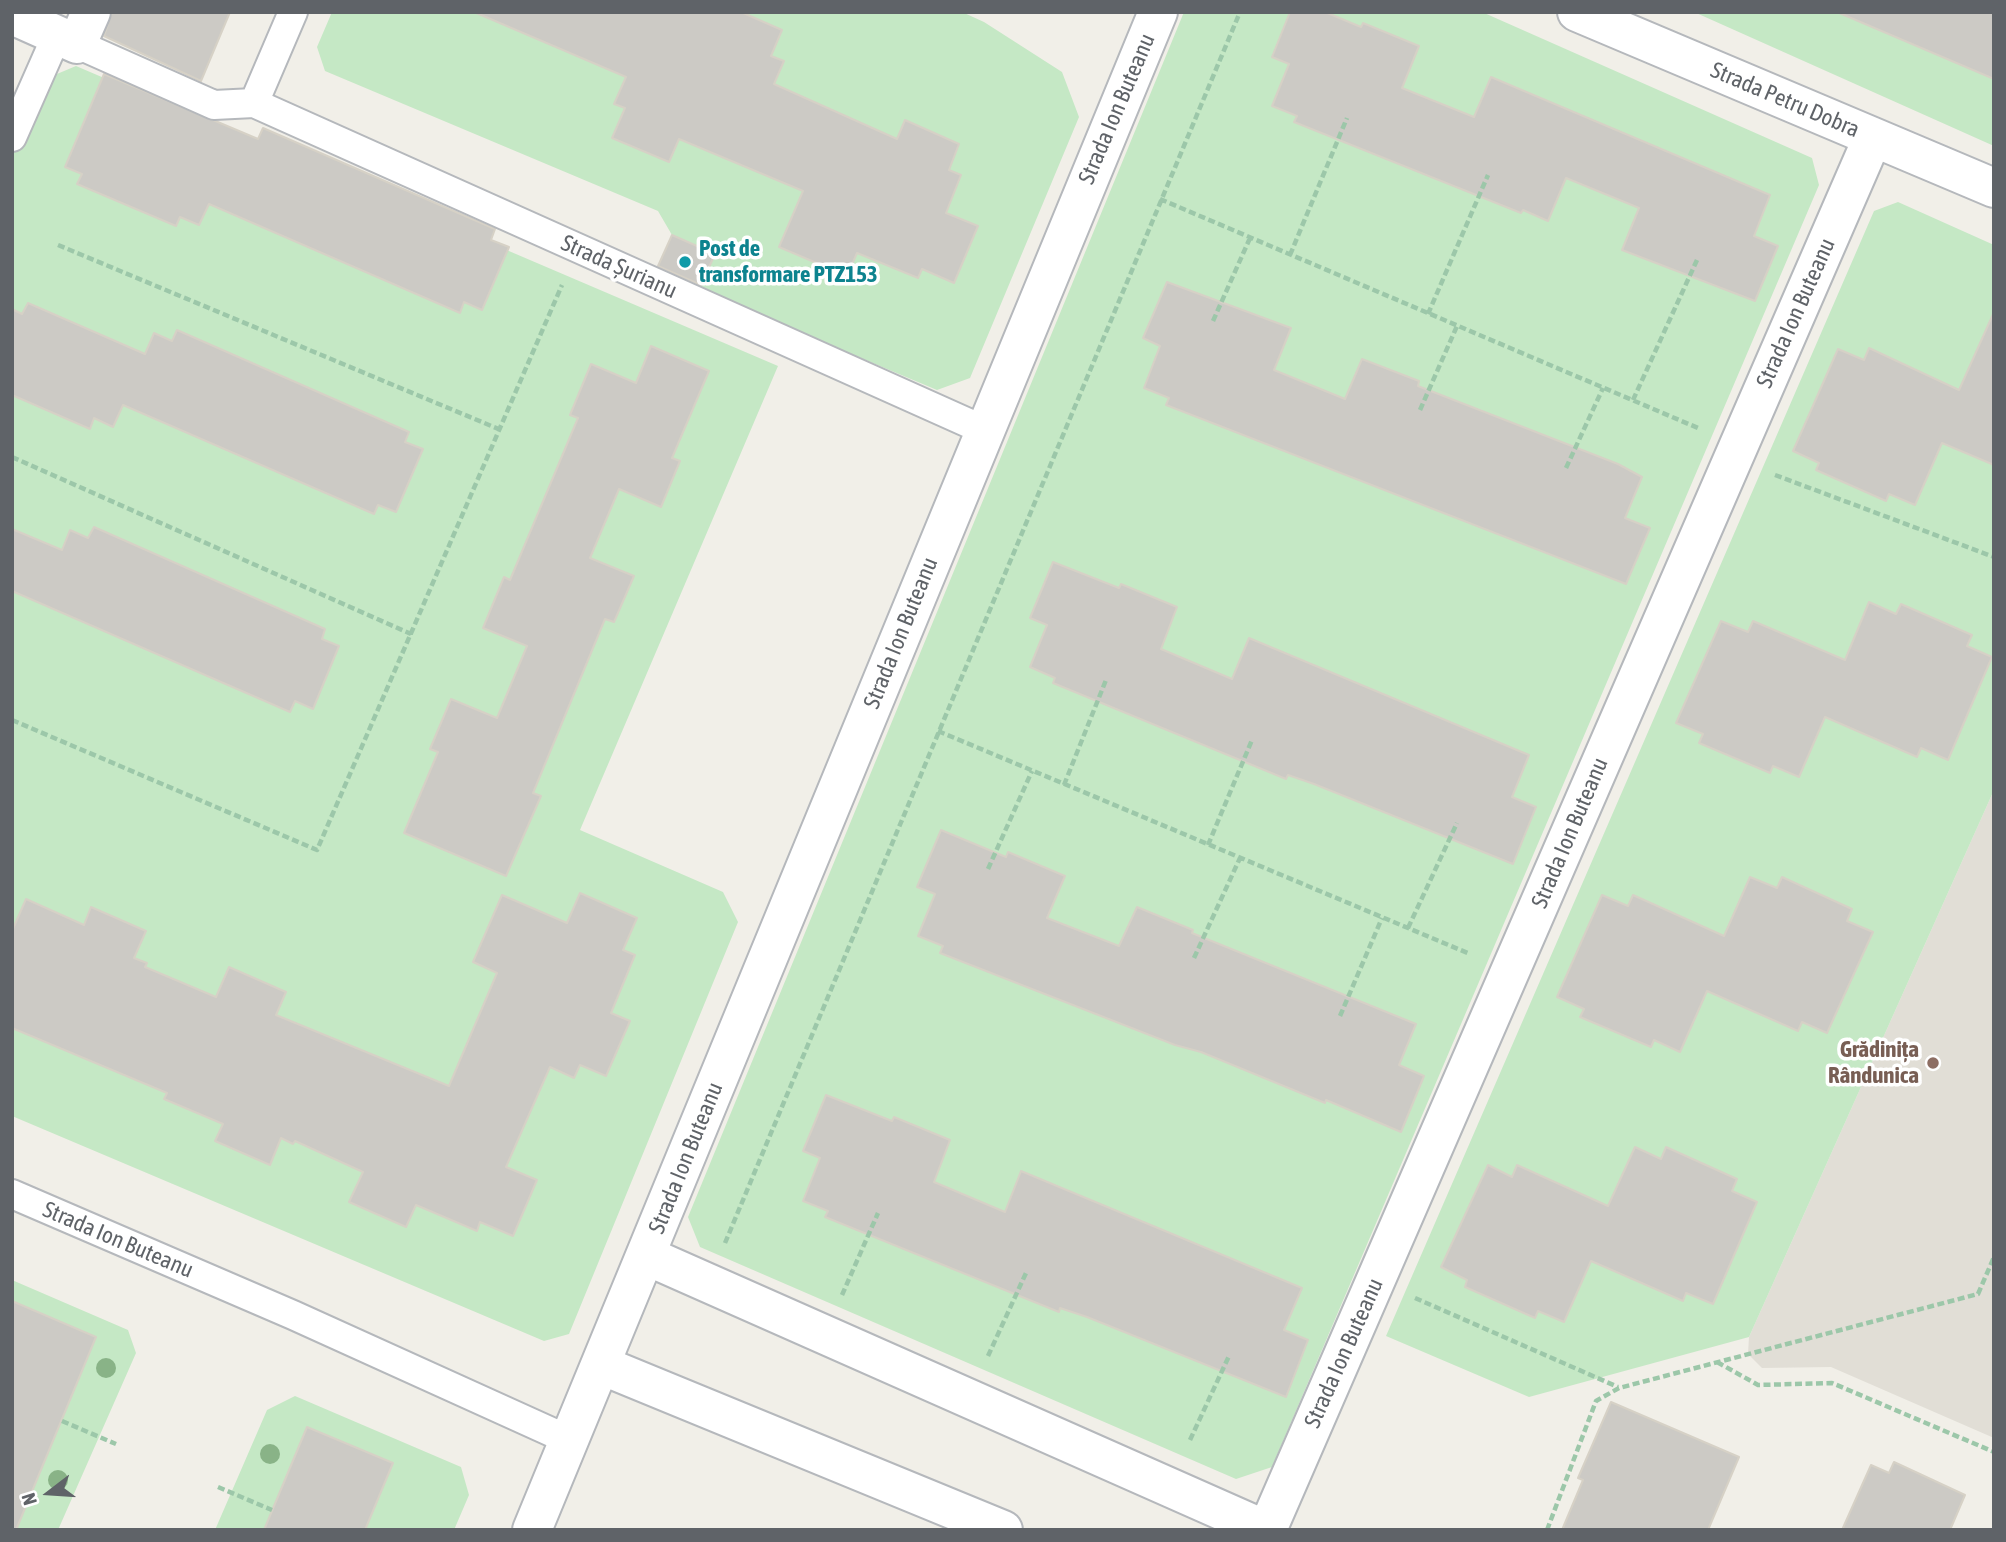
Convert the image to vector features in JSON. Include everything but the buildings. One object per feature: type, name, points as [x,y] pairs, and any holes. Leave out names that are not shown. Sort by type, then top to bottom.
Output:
[{"type":"street","name":"Strada Ion Buteanu","points":[[532,1530],[1158,12]]},
{"type":"street","name":"Strada Petru Dobra","points":[[1577,12],[1994,188]]},
{"type":"street","points":[[12,15],[75,30]]},
{"type":"street","name":"Strada Ion Buteanu","points":[[647,1256],[1266,1530],[1873,137]]},
{"type":"street","points":[[601,1365],[1003,1530]]},
{"type":"lane","points":[[12,137],[75,30],[214,105],[254,103],[293,12]]},
{"type":"lane","name":"Strada Șurianu","points":[[254,103],[984,430]]},
{"type":"lane","name":"Strada Ion Buteanu","points":[[12,1194],[293,1315],[569,1440]]},
{"type":"path","points":[[720,1254],[1240,12]]},
{"type":"path","points":[[1290,255],[1347,118]]},
{"type":"path","points":[[1428,314],[1488,176]]},
{"type":"path","points":[[1160,199],[1701,429]]},
{"type":"path","points":[[1213,321],[1250,238]]},
{"type":"path","points":[[58,245],[501,430]]},
{"type":"path","points":[[12,720],[317,850],[578,249]]},
{"type":"path","points":[[1633,400],[1697,260]]},
{"type":"path","points":[[1420,411],[1457,326]]},
{"type":"path","points":[[1566,468],[1603,388]]},
{"type":"path","points":[[12,457],[411,634]]},
{"type":"path","points":[[1774,474],[1994,557]]},
{"type":"path","points":[[1064,785],[1106,680]]},
{"type":"path","points":[[938,732],[1471,954]]},
{"type":"path","points":[[1208,845],[1252,740]]},
{"type":"path","points":[[988,869],[1032,771]]},
{"type":"path","points":[[1408,929],[1457,823]]},
{"type":"path","points":[[1194,958],[1240,858]]},
{"type":"path","points":[[1340,1016],[1382,918]]},
{"type":"path","points":[[841,1299],[878,1213]]},
{"type":"path","points":[[1547,1530],[1595,1402],[1619,1388],[1978,1294],[1994,1257]]},
{"type":"path","points":[[988,1356],[1026,1273]]},
{"type":"path","points":[[1406,1294],[1619,1388]]},
{"type":"path","points":[[1190,1440],[1229,1356]]},
{"type":"path","points":[[1717,1362],[1758,1385],[1832,1383],[1994,1452]]},
{"type":"path","points":[[62,1420],[116,1444]]},
{"type":"path","points":[[218,1487],[272,1510]]},
{"type":"shaded area","name":"Grădinița Rândunica","points":[[1994,790],[1994,1438],[1831,1367],[1762,1368],[1748,1354],[1749,1337]]},
{"type":"green space","points":[[332,12],[962,12],[984,22],[1062,72],[1079,117],[970,378],[937,390],[699,290],[715,254],[672,235],[658,211],[325,71],[317,47]]},
{"type":"green space","points":[[1184,12],[1482,12],[1812,158],[1819,185],[1272,1467],[1236,1479],[700,1247],[688,1217]]},
{"type":"green space","points":[[1694,12],[1994,12],[1994,146]]},
{"type":"green space","points":[[76,66],[778,366],[580,830],[723,892],[738,922],[569,1334],[544,1341],[12,1116],[12,155],[45,79]]},
{"type":"green space","points":[[1898,202],[1994,245],[1994,790],[1749,1337],[1529,1397],[1386,1336],[1874,211]]},
{"type":"green space","points":[[12,1280],[128,1330],[136,1353],[58,1530],[16,1530],[96,1337],[12,1301]]},
{"type":"green space","points":[[295,1396],[461,1467],[469,1495],[454,1530],[365,1530],[393,1463],[308,1427],[264,1530],[215,1530],[267,1410]]},
{"type":"place","name":"Post de transformare PTZ153","points":[[685,262]]},
{"type":"place","name":"Grădinița Rândunica","points":[[1933,1063]]}]
